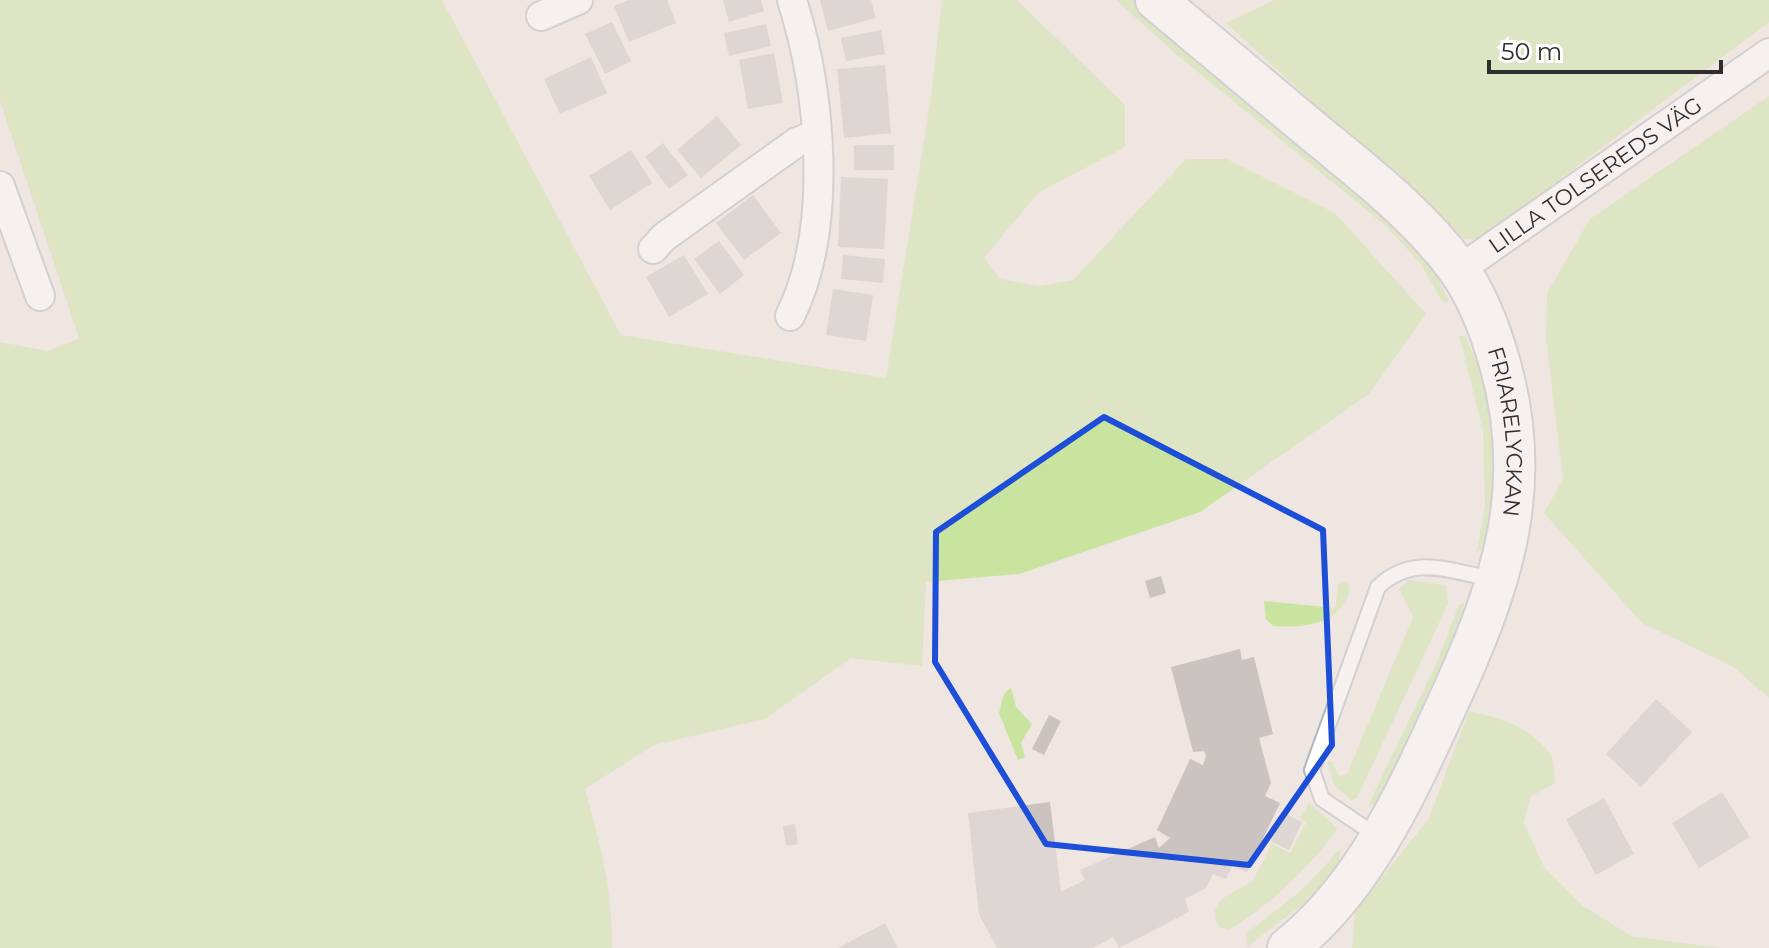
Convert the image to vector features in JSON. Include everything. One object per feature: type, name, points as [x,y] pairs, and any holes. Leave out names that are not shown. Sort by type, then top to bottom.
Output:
[{"type":"street","points":[[541,16],[578,0]]},
{"type":"street","points":[[790,316],[806,285],[816,214],[816,135],[806,46],[792,0]]},
{"type":"street","name":"FRIARELYCKAN","points":[[1156,0],[1373,181],[1434,239],[1459,270],[1495,345],[1515,440],[1516,483],[1511,534],[1471,653],[1380,837],[1305,943]]},
{"type":"street","name":"LILLA TOLSEREDS VÄG","points":[[1459,270],[1769,53]]},
{"type":"street","points":[[653,249],[664,237],[797,142],[816,135]]},
{"type":"street","points":[[0,186],[40,296]]},
{"type":"lane","points":[[1380,837],[1322,799],[1312,770],[1378,587],[1392,573],[1408,567],[1434,567],[1498,580]]},
{"type":"highlighted area","points":[[1104,417],[1323,530],[1332,745],[1249,865],[1046,844],[935,662],[936,532]]},
{"type":"green space","points":[[0,0],[442,0],[621,335],[886,378],[931,96],[942,0],[1017,0],[1125,105],[1125,147],[1038,193],[984,258],[1000,279],[1039,286],[1073,280],[1186,159],[1227,159],[1335,213],[1426,314],[1369,394],[1200,512],[1019,574],[926,582],[922,666],[851,658],[765,719],[654,745],[585,789],[608,887],[612,948],[0,948],[0,342],[48,351],[79,338],[0,101]]},
{"type":"green space","points":[[1116,0],[1136,0],[1394,219],[1434,270],[1449,301],[1443,303],[1420,263],[1386,226],[1177,55]]},
{"type":"green space","points":[[1274,0],[1769,0],[1769,22],[1479,240],[1462,239],[1226,23]]},
{"type":"green space","points":[[1769,96],[1769,698],[1732,666],[1642,623],[1544,513],[1563,479],[1546,339],[1547,293],[1590,219]]},
{"type":"green space","points":[[1459,335],[1466,337],[1480,372],[1496,449],[1493,510],[1485,548],[1477,552],[1485,505],[1483,431]]},
{"type":"green space","points":[[1409,580],[1446,585],[1448,604],[1357,798],[1351,800],[1334,785],[1327,762],[1332,761],[1339,776],[1347,774],[1413,617],[1399,589]]},
{"type":"green space","points":[[1347,581],[1350,589],[1347,598],[1325,620],[1283,627],[1273,626],[1266,619],[1264,601],[1335,608],[1339,582]]},
{"type":"green space","points":[[1464,603],[1466,615],[1382,804],[1368,806],[1436,664],[1459,605]]},
{"type":"green space","points":[[1011,687],[1016,707],[1032,724],[1021,743],[1025,757],[1018,760],[999,713],[1004,694]]},
{"type":"green space","points":[[1469,711],[1504,721],[1527,732],[1552,758],[1555,783],[1530,797],[1524,823],[1544,867],[1582,905],[1631,936],[1719,948],[1352,948],[1355,912],[1429,818]]},
{"type":"green space","points":[[1309,803],[1337,828],[1336,831],[1300,873],[1273,898],[1229,930],[1220,928],[1215,919],[1217,905],[1229,894],[1252,882],[1272,844],[1290,853],[1306,823],[1300,818]]},
{"type":"green space","points":[[1341,848],[1337,872],[1318,893],[1247,947],[1246,934],[1303,889]]},
{"type":"building","points":[[629,0],[667,0],[676,23],[629,42],[614,6]]},
{"type":"building","points":[[723,0],[761,0],[764,11],[729,22]]},
{"type":"building","points":[[820,0],[871,0],[876,18],[828,31]]},
{"type":"building","points":[[612,22],[631,61],[605,74],[585,34]]},
{"type":"building","points":[[766,24],[771,46],[729,56],[724,33]]},
{"type":"building","points":[[881,30],[885,54],[846,61],[841,38]]},
{"type":"building","points":[[774,53],[783,103],[748,109],[739,60]]},
{"type":"building","points":[[591,57],[607,93],[560,114],[544,79]]},
{"type":"building","points":[[885,65],[891,133],[844,138],[837,69]]},
{"type":"building","points":[[717,116],[741,145],[701,178],[677,150]]},
{"type":"building","points":[[663,143],[688,175],[669,189],[645,157]]},
{"type":"building","points":[[854,145],[894,145],[894,170],[854,170]]},
{"type":"building","points":[[631,150],[652,183],[610,210],[589,176]]},
{"type":"building","points":[[841,177],[888,179],[884,249],[838,247]]},
{"type":"building","points":[[753,195],[781,233],[744,260],[716,223]]},
{"type":"building","points":[[719,241],[744,275],[720,294],[694,259]]},
{"type":"building","points":[[684,255],[708,294],[669,317],[646,277]]},
{"type":"building","points":[[843,255],[885,259],[883,283],[841,279]]},
{"type":"building","points":[[833,289],[873,295],[866,341],[826,335]]},
{"type":"building","points":[[1161,576],[1166,593],[1150,598],[1145,581]]},
{"type":"building","points":[[1240,649],[1242,660],[1254,657],[1273,734],[1259,738],[1271,783],[1265,796],[1280,803],[1247,872],[1232,866],[1226,879],[1213,874],[1206,888],[1185,899],[1189,912],[1119,948],[1113,937],[1093,948],[997,948],[979,914],[968,813],[1050,802],[1061,892],[1085,880],[1080,870],[1155,837],[1159,848],[1170,838],[1157,830],[1190,759],[1203,765],[1206,756],[1204,751],[1193,752],[1171,667]]},
{"type":"building","points":[[1656,699],[1692,732],[1641,787],[1606,754]]},
{"type":"building","points":[[1049,715],[1061,721],[1044,755],[1032,749]]},
{"type":"building","points":[[1722,792],[1750,837],[1699,868],[1672,823]]},
{"type":"building","points":[[1604,798],[1634,854],[1596,875],[1566,819]]},
{"type":"building","points":[[1284,813],[1302,822],[1289,850],[1271,841]]},
{"type":"building","points":[[795,824],[798,844],[786,846],[783,826]]},
{"type":"building","points":[[885,923],[898,948],[838,948]]}]
